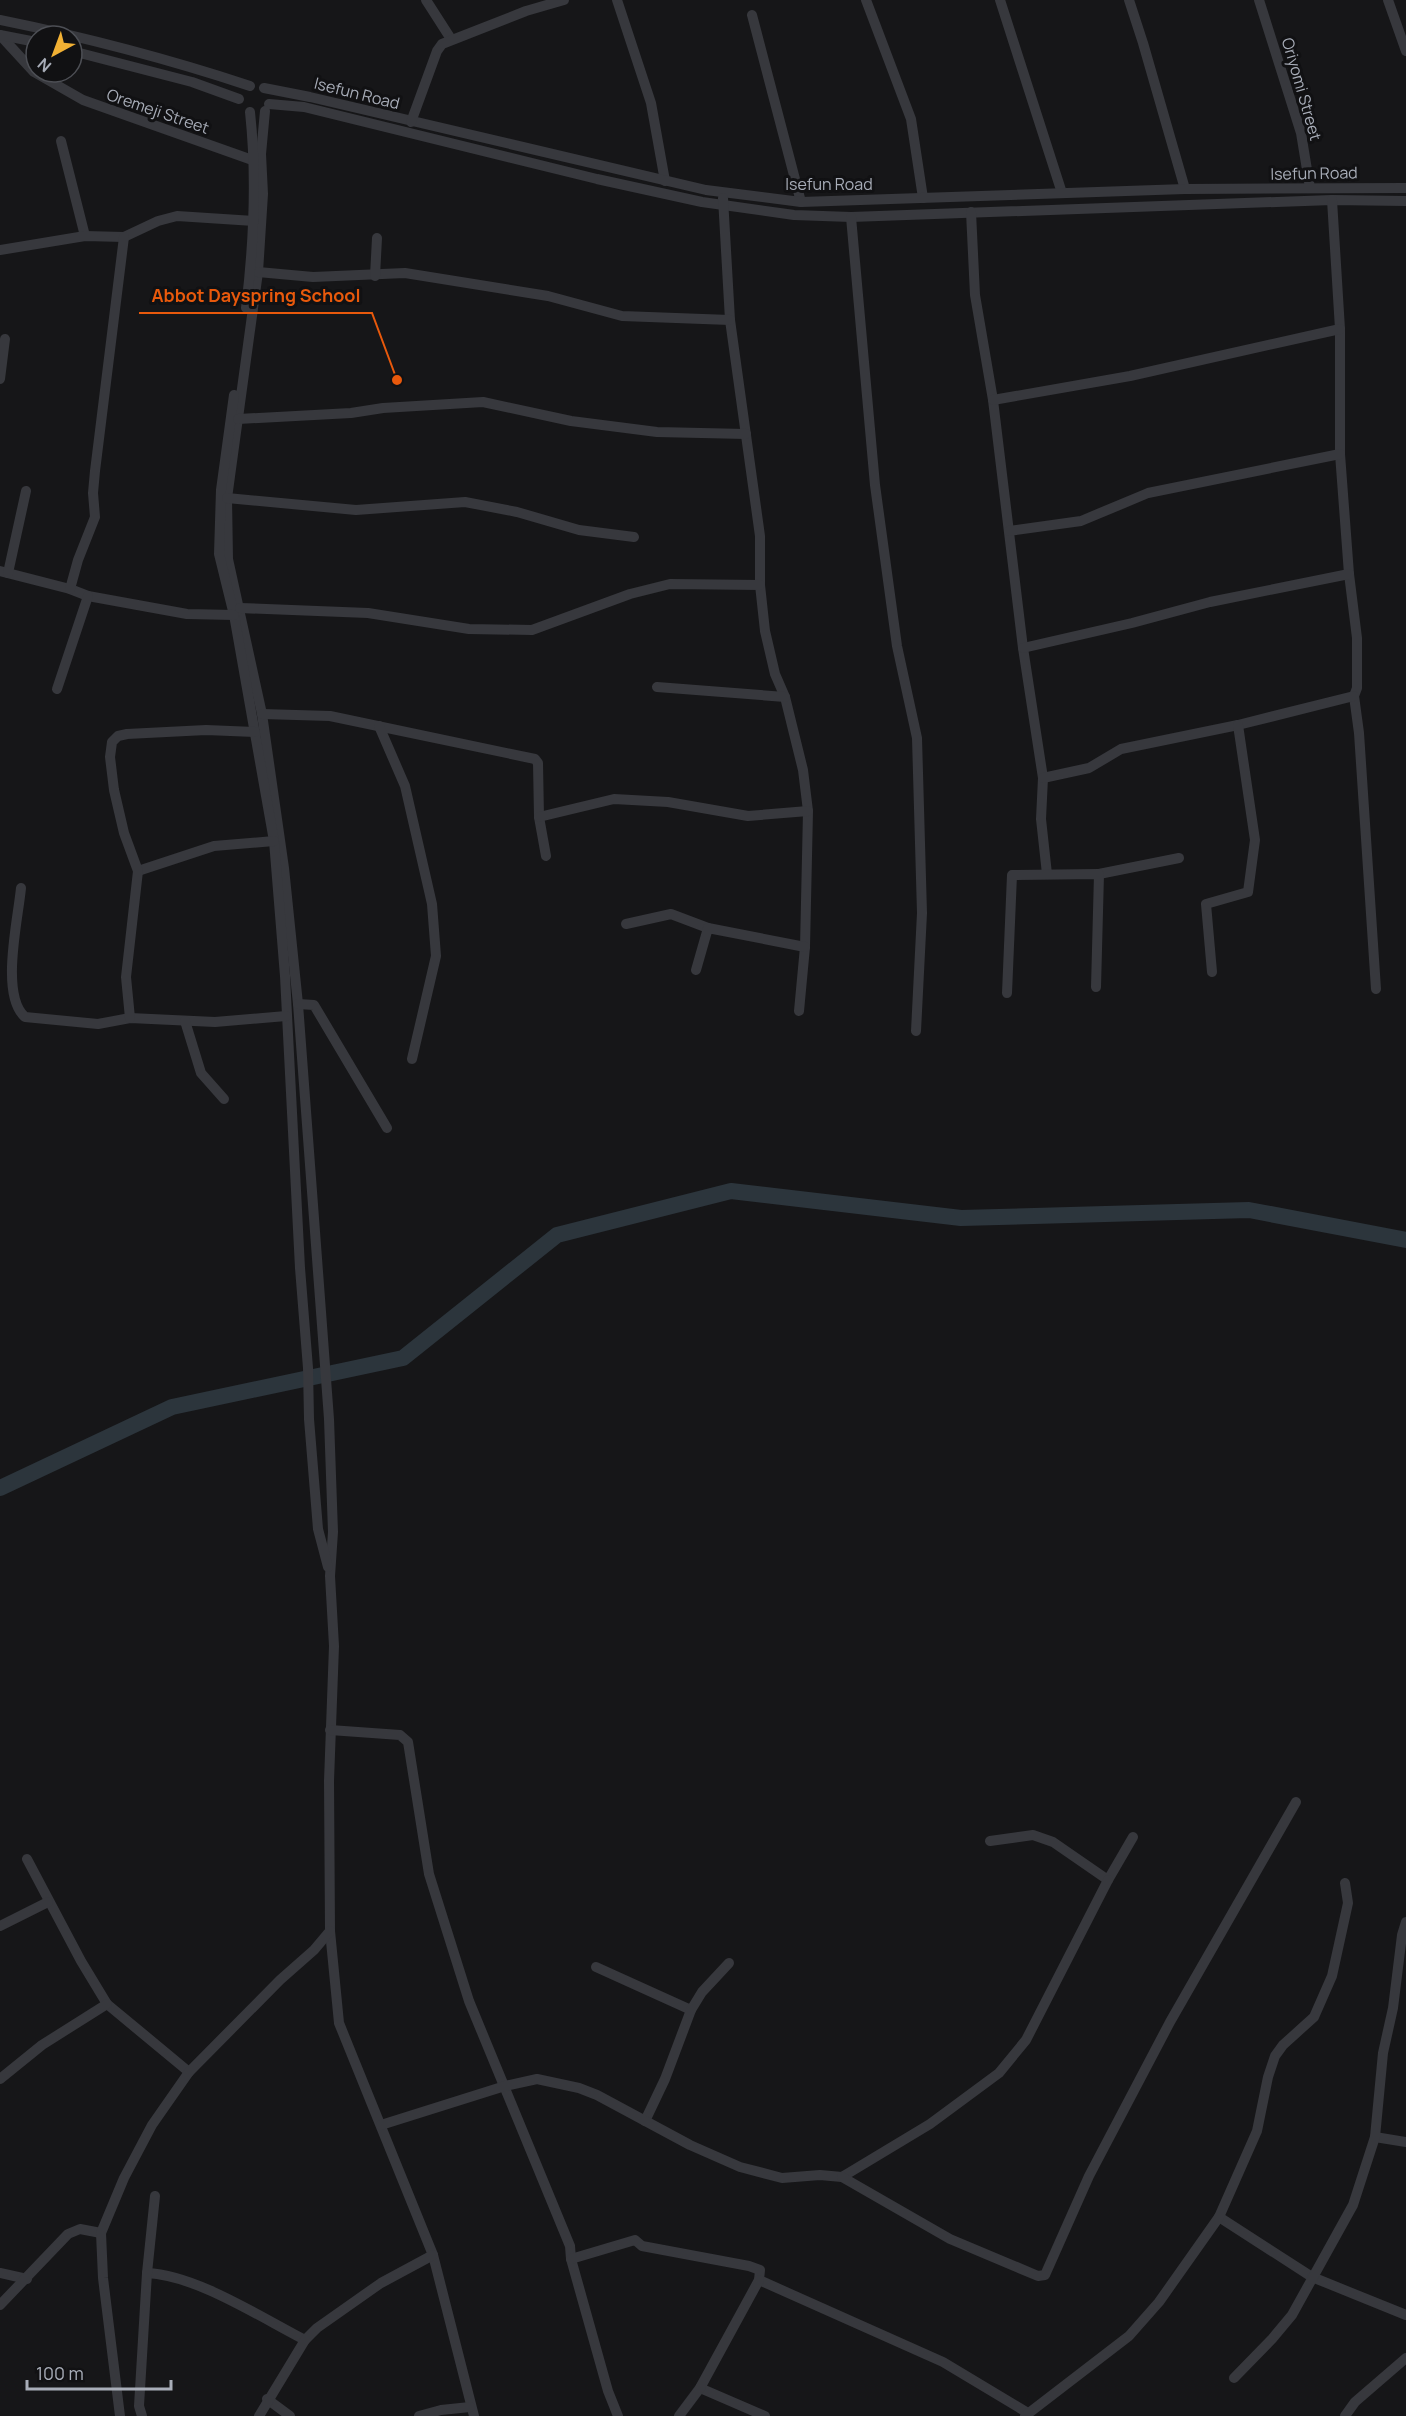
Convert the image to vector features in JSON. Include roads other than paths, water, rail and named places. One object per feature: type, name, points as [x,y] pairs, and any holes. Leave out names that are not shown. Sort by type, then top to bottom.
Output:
[{"type":"street","points":[[426,0],[451,39]]},
{"type":"street","points":[[411,122],[437,51],[442,44],[525,5],[564,0]]},
{"type":"street","points":[[617,0],[651,103],[665,181]]},
{"type":"street","points":[[866,0],[911,119],[923,198]]},
{"type":"street","points":[[1000,0],[1062,193]]},
{"type":"street","points":[[1129,0],[1185,189]]},
{"type":"street","name":"Oriyomi Street","points":[[1259,0],[1301,133],[1310,188]]},
{"type":"street","points":[[1392,1],[1406,51]]},
{"type":"street","points":[[752,15],[801,202]]},
{"type":"street","name":"Isefun Road","points":[[0,20],[54,31],[250,86],[256,85],[310,97],[665,181],[723,199],[801,202],[1185,189],[1406,188]]},
{"type":"street","points":[[0,35],[24,40]]},
{"type":"street","name":"Oremeji Street","points":[[0,35],[34,72],[83,100],[255,161]]},
{"type":"street","points":[[84,54],[192,82],[239,99]]},
{"type":"street","points":[[250,86],[243,91],[239,99],[241,108],[250,112],[255,161],[254,221],[245,316],[221,490],[219,554],[237,611],[262,714],[284,868],[298,1004],[329,1419],[333,1532],[330,1576],[334,1646],[330,1730],[330,1931],[339,2023],[433,2255],[452,2324],[472,2412],[441,2410],[419,2416]]},
{"type":"street","points":[[264,88],[269,96],[261,154],[263,194],[258,272],[227,498],[228,559],[274,841],[285,975],[309,1419],[318,1530],[330,1576]]},
{"type":"street","name":"Isefun Road","points":[[250,112],[248,114],[253,115],[267,108],[304,107],[597,179],[723,199],[794,215],[851,217],[1332,200],[1406,201]]},
{"type":"street","points":[[61,141],[85,236]]},
{"type":"street","points":[[723,199],[730,320],[760,536],[760,585],[765,631],[775,674],[785,697],[803,770],[808,812],[805,947],[799,1011]]},
{"type":"street","points":[[1332,200],[1340,329],[1340,454],[1349,574],[1357,638],[1357,688],[1354,696],[1359,733],[1376,989]]},
{"type":"street","points":[[971,212],[975,295],[993,400],[1023,648],[1043,778],[1041,819],[1047,874]]},
{"type":"street","points":[[0,250],[85,236],[124,237],[158,221],[177,216],[254,221]]},
{"type":"street","points":[[851,217],[875,485],[897,646],[917,738],[922,913],[916,1031]]},
{"type":"street","points":[[70,589],[78,560],[95,517],[93,493],[95,471],[124,237]]},
{"type":"street","points":[[375,276],[377,238]]},
{"type":"street","points":[[258,272],[313,277],[405,273],[548,296],[622,316],[730,320]]},
{"type":"street","points":[[993,400],[1130,376],[1340,329]]},
{"type":"street","points":[[0,379],[5,339]]},
{"type":"street","points":[[238,419],[351,413],[383,408],[483,402],[571,422],[657,432],[746,434]]},
{"type":"street","points":[[1010,531],[1081,521],[1148,493],[1340,454]]},
{"type":"street","points":[[26,491],[4,572],[88,596],[187,614],[237,611],[368,613],[469,629],[532,630],[630,594],[670,584],[760,585]]},
{"type":"street","points":[[227,498],[356,510],[465,502],[516,512],[579,530],[634,537]]},
{"type":"street","points":[[1023,648],[1210,602],[1349,574]]},
{"type":"street","points":[[57,688],[88,596]]},
{"type":"street","points":[[657,687],[785,697]]},
{"type":"street","points":[[1043,778],[1089,768],[1121,749],[1238,725],[1354,696]]},
{"type":"street","points":[[262,714],[330,716],[535,759],[538,763],[539,817],[546,856]]},
{"type":"street","points":[[1212,972],[1206,904],[1248,892],[1255,840],[1238,725]]},
{"type":"street","points":[[379,726],[405,786],[432,903],[436,956],[412,1059]]},
{"type":"street","points":[[130,1018],[126,977],[138,871],[124,833],[114,790],[110,757],[112,742],[118,736],[127,734],[206,730],[255,732]]},
{"type":"street","points":[[539,817],[615,799],[668,802],[748,816],[808,812]]},
{"type":"street","points":[[138,871],[214,846],[274,841]]},
{"type":"street","points":[[1007,993],[1012,875],[1098,874],[1179,858]]},
{"type":"street","points":[[1096,987],[1098,874]]},
{"type":"street","points":[[21,888],[11,979],[12,996],[25,1017],[98,1024],[130,1018],[215,1022],[286,1016]]},
{"type":"street","points":[[626,924],[671,914],[708,928],[805,947]]},
{"type":"street","points":[[696,970],[708,928]]},
{"type":"street","points":[[298,1004],[314,1005],[387,1128]]},
{"type":"street","points":[[185,1021],[201,1073],[224,1099]]},
{"type":"street","points":[[330,1730],[400,1735],[408,1742],[429,1874],[469,2001],[506,2086],[570,2246],[571,2259],[608,2391],[618,2416]]},
{"type":"street","points":[[381,2125],[506,2086],[537,2079],[555,2082],[597,2095],[740,2167],[782,2178],[820,2175],[842,2177],[950,2239],[1038,2276],[1045,2275],[1089,2176],[1152,2056],[1296,1802]]},
{"type":"street","points":[[990,1841],[1033,1835],[1053,1842],[1108,1880]]},
{"type":"street","points":[[842,2177],[930,2124],[999,2073],[1026,2040],[1108,1880],[1133,1838]]},
{"type":"street","points":[[27,1859],[48,1902],[107,2004],[189,2072]]},
{"type":"street","points":[[759,2280],[942,2362],[1026,2415],[1129,2336],[1158,2302],[1219,2217],[1257,2131],[1268,2077],[1275,2056],[1283,2045],[1314,2017],[1332,1976],[1348,1903],[1345,1883]]},
{"type":"street","points":[[0,1926],[48,1902]]},
{"type":"street","points":[[1234,2378],[1272,2339],[1292,2314],[1353,2205],[1375,2138],[1383,2053],[1393,2008],[1402,1935],[1406,1922]]},
{"type":"street","points":[[120,2416],[103,2278],[101,2233],[124,2178],[152,2125],[189,2072],[280,1980],[314,1950],[330,1931]]},
{"type":"street","points":[[645,2121],[665,2079],[691,2010],[702,1992],[729,1963]]},
{"type":"street","points":[[596,1967],[691,2010]]},
{"type":"street","points":[[0,2079],[42,2045],[107,2004]]},
{"type":"street","points":[[1393,2008],[1406,2010]]},
{"type":"street","points":[[1375,2138],[1406,2142]]},
{"type":"street","points":[[142,2416],[139,2406],[147,2273],[155,2196]]},
{"type":"street","points":[[1219,2217],[1312,2277],[1406,2315]]},
{"type":"street","points":[[0,2304],[27,2279],[68,2234],[80,2229],[101,2233]]},
{"type":"street","points":[[571,2259],[635,2240],[642,2246],[760,2270],[759,2280],[700,2388],[679,2416]]},
{"type":"street","points":[[259,2416],[267,2399],[305,2340],[317,2328],[381,2283],[433,2255]]},
{"type":"street","points":[[0,2273],[27,2279]]},
{"type":"street","points":[[147,2273],[171,2276],[219,2295],[305,2340]]},
{"type":"street","points":[[1345,2416],[1355,2402],[1406,2358]]},
{"type":"street","points":[[700,2388],[765,2416]]},
{"type":"street","points":[[267,2399],[290,2416]]},
{"type":"waterway","points":[[0,1488],[172,1407],[403,1358],[557,1235],[731,1191],[961,1218],[1249,1210],[1406,1240]]},
{"type":"place","name":"Abbot Dayspring School","points":[[397,380]]}]
